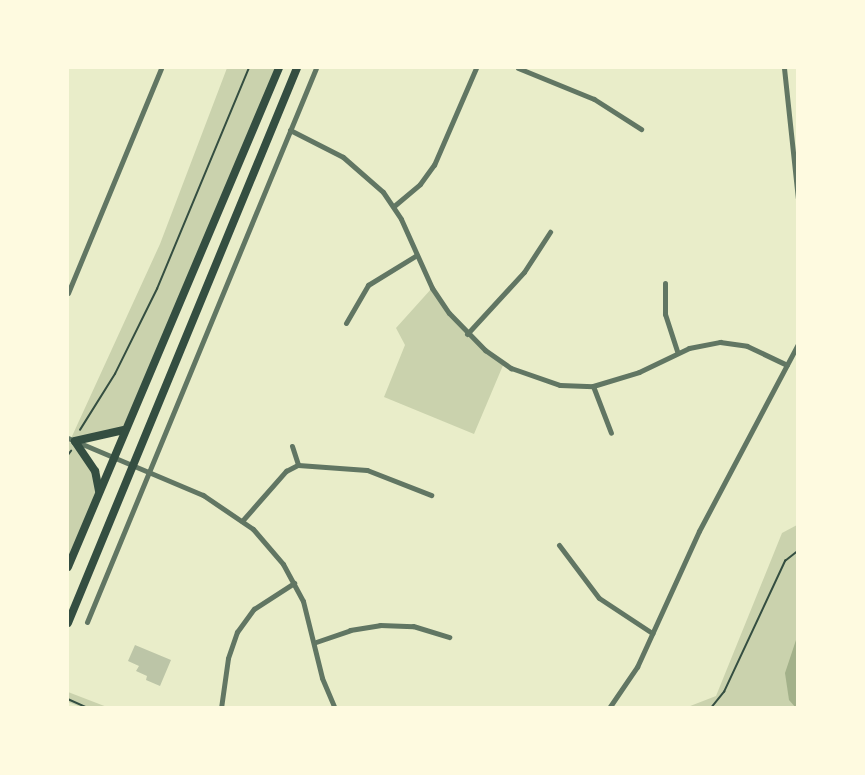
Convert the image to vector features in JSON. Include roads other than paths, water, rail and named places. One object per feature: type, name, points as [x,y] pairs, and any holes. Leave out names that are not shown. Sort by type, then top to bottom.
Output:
[{"type":"main road","points":[[68,567],[124,430],[178,312],[279,68]]},
{"type":"main road","points":[[68,623],[297,68]]},
{"type":"main road","points":[[99,492],[95,471],[71,440],[124,430]]},
{"type":"street","points":[[68,292],[160,68]]},
{"type":"street","points":[[87,622],[316,68]]},
{"type":"street","points":[[394,206],[420,184],[434,165],[476,68]]},
{"type":"street","points":[[518,68],[594,99],[641,129]]},
{"type":"street","points":[[784,68],[798,199]]},
{"type":"street","points":[[290,130],[343,157],[394,206],[439,300],[467,334],[496,359],[531,377],[560,384],[593,386],[639,372],[677,352],[710,343],[730,343],[755,349],[787,364]]},
{"type":"street","points":[[467,334],[524,272],[550,232]]},
{"type":"street","points":[[346,322],[368,285],[417,255]]},
{"type":"street","points":[[665,283],[665,314],[677,352]]},
{"type":"street","points":[[609,708],[631,679],[699,531],[798,344]]},
{"type":"street","points":[[593,386],[611,433]]},
{"type":"street","points":[[71,440],[203,495],[242,520],[274,553],[294,583],[316,642],[322,678],[335,708]]},
{"type":"street","points":[[292,446],[298,465]]},
{"type":"street","points":[[242,520],[286,471],[298,465],[367,470],[431,495]]},
{"type":"street","points":[[559,545],[599,598],[623,618],[652,633]]},
{"type":"street","points":[[221,708],[228,658],[241,626],[262,602],[294,583]]},
{"type":"street","points":[[316,642],[350,630],[380,624],[413,626],[449,637]]}]
